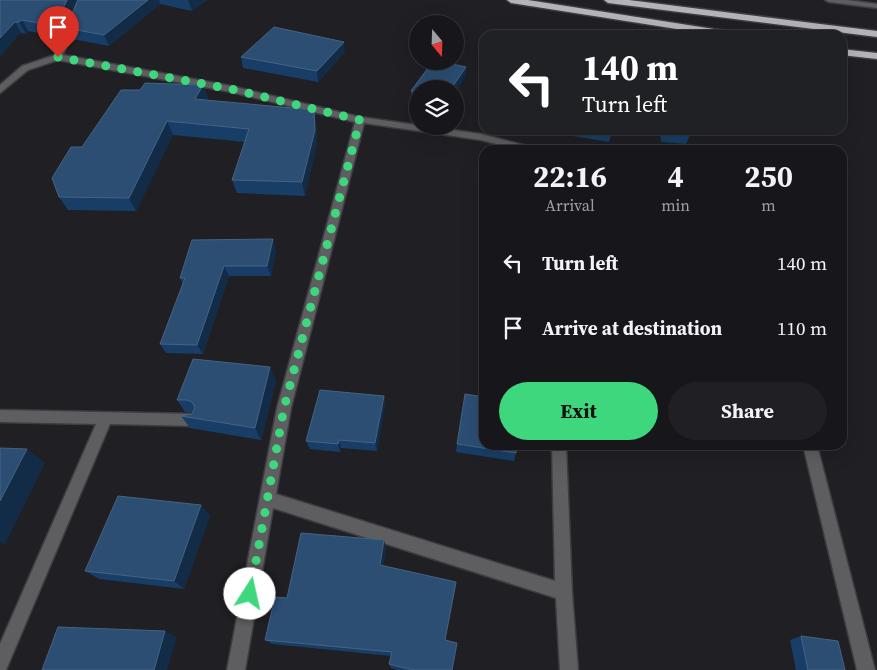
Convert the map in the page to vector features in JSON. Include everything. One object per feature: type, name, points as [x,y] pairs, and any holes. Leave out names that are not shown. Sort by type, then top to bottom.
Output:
[{"type":"highway","points":[[512,0],[701,30]]},
{"type":"highway","points":[[608,0],[845,30]]},
{"type":"highway","points":[[847,30],[877,34]]},
{"type":"highway","points":[[847,53],[877,56]]},
{"type":"street","points":[[58,57],[82,0]]},
{"type":"street","points":[[829,0],[877,6]]},
{"type":"street","points":[[0,90],[25,68],[58,57],[231,89],[360,120],[481,137],[512,145]]},
{"type":"street","points":[[236,670],[284,408],[360,120]]},
{"type":"street","points":[[0,416],[196,420]]},
{"type":"street","points":[[0,664],[106,418]]},
{"type":"street","points":[[559,450],[564,592],[569,670]]},
{"type":"street","points":[[811,450],[866,670]]},
{"type":"street","points":[[267,499],[564,592]]},
{"type":"building","points":[[0,0],[67,0],[55,26],[22,20],[15,22],[0,38]]},
{"type":"building","points":[[78,0],[148,0],[104,35],[66,28]]},
{"type":"building","points":[[274,27],[344,42],[317,71],[241,57]]},
{"type":"building","points":[[426,70],[464,70],[457,80],[419,80]]},
{"type":"building","points":[[145,83],[203,85],[195,99],[314,110],[315,130],[302,182],[232,180],[249,129],[167,121],[129,198],[59,197],[52,178],[71,147],[82,147],[121,90],[140,90]]},
{"type":"building","points":[[273,239],[267,266],[224,266],[197,345],[160,344],[185,278],[180,278],[192,240]]},
{"type":"building","points":[[193,359],[270,367],[255,428],[181,416],[192,414],[195,407],[192,402],[187,400],[177,400]]},
{"type":"building","points":[[320,390],[384,396],[375,443],[339,440],[338,444],[306,441]]},
{"type":"building","points":[[465,394],[479,396],[479,447],[457,444]]},
{"type":"building","points":[[0,448],[27,449],[0,501]]},
{"type":"building","points":[[496,450],[516,450],[516,453]]},
{"type":"building","points":[[118,496],[201,505],[174,581],[85,571]]},
{"type":"building","points":[[301,533],[384,540],[380,565],[456,582],[445,640],[457,643],[452,670],[413,670],[389,664],[392,652],[265,640],[275,597],[287,598]]},
{"type":"building","points":[[58,627],[165,631],[154,670],[42,670]]},
{"type":"building","points":[[801,636],[838,641],[845,670],[808,670]]},
{"type":"route","points":[[58,57],[231,89],[360,120],[284,408],[250,594]]}]
